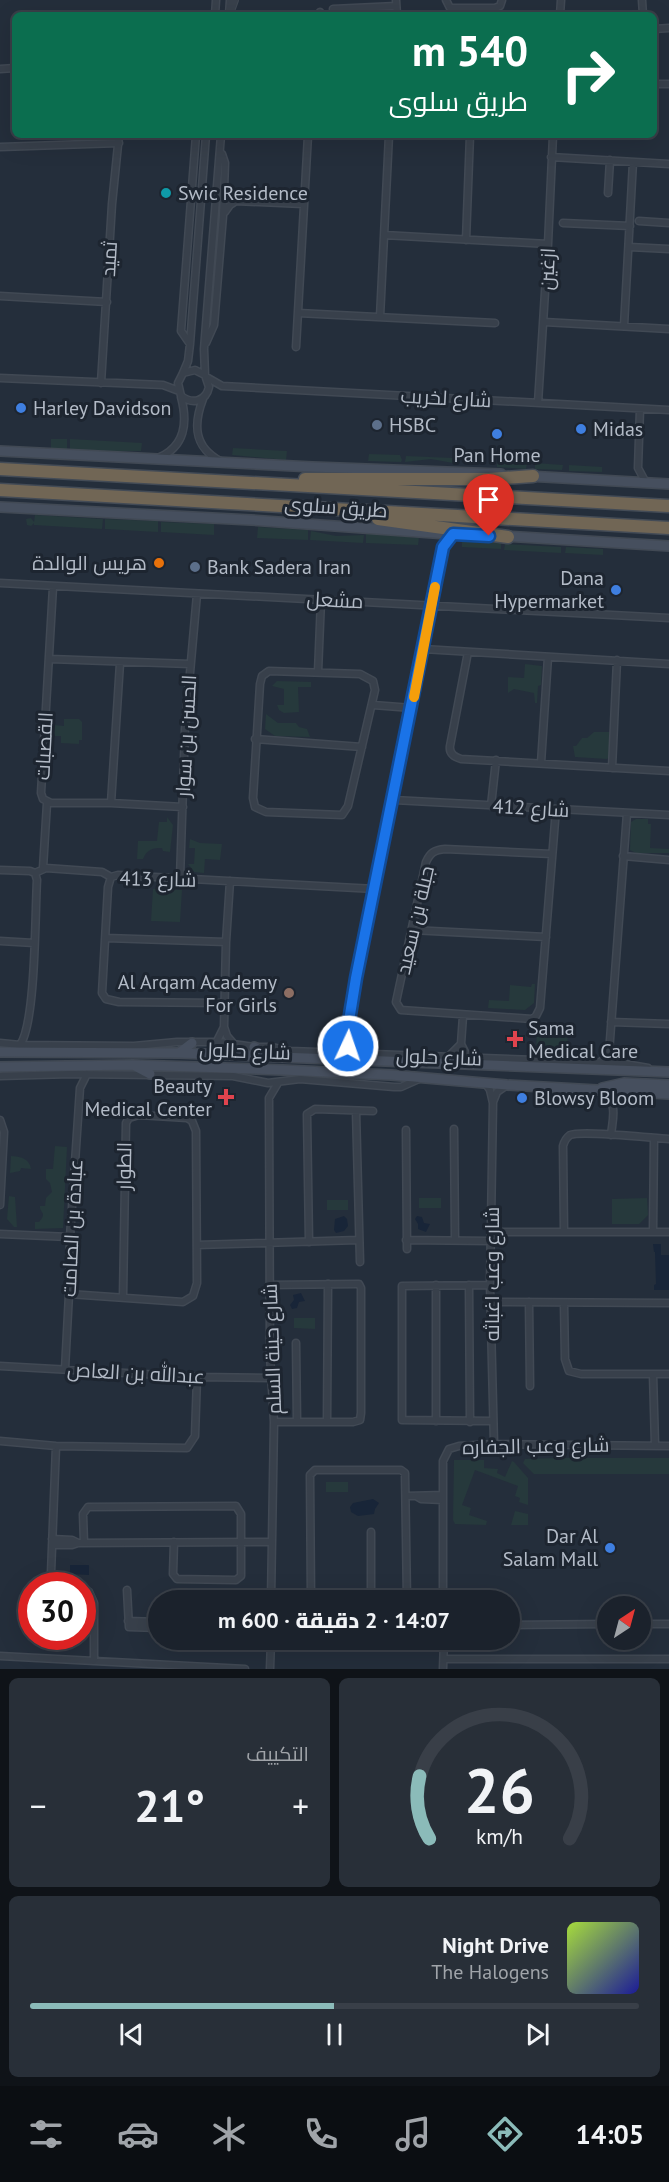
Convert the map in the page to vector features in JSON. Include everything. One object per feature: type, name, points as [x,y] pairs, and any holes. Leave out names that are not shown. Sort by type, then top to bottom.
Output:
[{"type":"highway","name":"طريق سلوى","points":[[0,469],[669,506]]},
{"type":"highway","points":[[259,483],[323,478],[489,479],[534,476]]},
{"type":"highway","name":"طريق سلوى","points":[[3,491],[669,528]]},
{"type":"highway","points":[[309,507],[508,537]]},
{"type":"main road","name":"طريق سلوى","points":[[0,451],[154,460],[486,473],[669,484]]},
{"type":"main road","name":"طريق سلوى","points":[[0,507],[669,546]]},
{"type":"main road","points":[[178,1053],[192,1043]]},
{"type":"main road","name":"شارع حالول","points":[[2,1047],[666,1072]]},
{"type":"main road","points":[[254,1047],[270,1056]]},
{"type":"main road","points":[[431,1064],[444,1057]]},
{"type":"main road","points":[[133,1065],[150,1074]]},
{"type":"main road","name":"شارع حالول","points":[[0,1067],[133,1065],[283,1070],[669,1094]]},
{"type":"main road","points":[[597,1090],[614,1084],[669,1085]]},
{"type":"street","points":[[446,0],[447,6],[453,9],[472,12],[495,8],[500,6],[502,0]]},
{"type":"street","points":[[333,9],[396,3]]},
{"type":"street","name":"ثميد","points":[[101,383],[112,204],[119,138]]},
{"type":"street","points":[[190,344],[181,331],[196,138]]},
{"type":"street","points":[[154,460],[170,452],[181,438],[184,405],[180,394],[181,376],[188,362],[190,344],[206,138]]},
{"type":"street","points":[[221,138],[204,349],[206,377],[210,387],[200,406],[197,434],[206,452],[223,463]]},
{"type":"street","points":[[296,347],[308,138]]},
{"type":"street","points":[[380,317],[389,138]]},
{"type":"street","points":[[466,240],[470,138]]},
{"type":"street","name":"ازغين","points":[[538,403],[553,138]]},
{"type":"street","points":[[0,147],[119,143]]},
{"type":"street","points":[[204,349],[214,325],[224,216],[225,163],[220,149]]},
{"type":"street","points":[[551,157],[669,164]]},
{"type":"street","points":[[608,193],[610,160]]},
{"type":"street","points":[[624,326],[633,162]]},
{"type":"street","points":[[225,187],[227,193],[236,201]]},
{"type":"street","points":[[224,216],[230,205],[236,201],[303,204]]},
{"type":"street","points":[[639,221],[669,223]]},
{"type":"street","points":[[563,223],[630,226]]},
{"type":"street","points":[[384,235],[548,244]]},
{"type":"street","points":[[629,247],[669,249]]},
{"type":"street","points":[[0,296],[107,302]]},
{"type":"street","points":[[298,313],[495,323]]},
{"type":"street","points":[[544,322],[669,329]]},
{"type":"street","points":[[163,385],[195,370],[206,377]]},
{"type":"street","name":"شارع لخريب","points":[[206,377],[222,386],[669,410]]},
{"type":"street","points":[[0,378],[163,385],[192,402],[222,386]]},
{"type":"street","points":[[640,409],[638,468],[646,483]]},
{"type":"street","points":[[627,481],[638,468]]},
{"type":"street","points":[[435,533],[443,547]]},
{"type":"street","points":[[352,1054],[347,1043],[347,1033],[443,547],[453,534]]},
{"type":"street","name":"مشعل","points":[[0,583],[669,618]]},
{"type":"street","name":"القصبات","points":[[53,587],[41,793],[43,799],[47,803],[111,803],[183,807]]},
{"type":"street","name":"الحسن بن سوار","points":[[180,878],[185,729],[197,594]]},
{"type":"street","points":[[318,672],[321,600]]},
{"type":"street","points":[[423,649],[669,664]]},
{"type":"street","points":[[468,652],[449,749],[456,758],[669,771]]},
{"type":"street","points":[[541,763],[548,657]]},
{"type":"street","points":[[50,659],[190,664]]},
{"type":"street","points":[[612,768],[617,660]]},
{"type":"street","points":[[111,803],[120,663]]},
{"type":"street","points":[[272,671],[318,672],[360,674],[370,678],[375,685],[373,705],[348,806],[342,815],[266,812],[257,809],[253,803],[255,739],[262,676],[272,671]]},
{"type":"street","points":[[373,705],[412,708]]},
{"type":"street","points":[[255,739],[362,747]]},
{"type":"street","points":[[491,806],[496,760]]},
{"type":"street","name":"شارع 412","points":[[394,801],[669,815]]},
{"type":"street","points":[[43,868],[47,803]]},
{"type":"street","name":"جبلة بن سعيد","points":[[552,854],[435,850],[429,855],[396,1002],[399,1008],[405,1012],[463,1016],[532,1019],[536,1016],[540,1008],[556,809]]},
{"type":"street","points":[[599,1064],[609,1053],[627,813]]},
{"type":"street","points":[[622,856],[669,860]]},
{"type":"street","points":[[0,870],[35,873],[43,868],[102,872],[111,877]]},
{"type":"street","points":[[20,1046],[27,1031],[34,943],[37,882],[35,873]]},
{"type":"street","name":"شارع 413","points":[[224,1003],[108,1000],[102,993],[108,887],[111,877],[118,875],[375,889]]},
{"type":"street","points":[[230,881],[224,1027],[226,1036],[233,1044]]},
{"type":"street","points":[[412,930],[546,937]]},
{"type":"street","points":[[106,938],[226,942]]},
{"type":"street","points":[[0,941],[34,943]]},
{"type":"street","points":[[463,1016],[462,1044],[468,1058]]},
{"type":"street","points":[[611,1022],[669,1024]]},
{"type":"street","points":[[216,1043],[224,1027]]},
{"type":"street","points":[[27,1031],[36,1045]]},
{"type":"street","points":[[333,1053],[340,1048],[347,1033]]},
{"type":"street","name":"شارع حلول","points":[[2,1047],[216,1043],[271,1047],[290,1051],[619,1064],[666,1072]]},
{"type":"street","points":[[444,1057],[462,1044]]},
{"type":"street","points":[[609,1053],[619,1064]]},
{"type":"street","points":[[71,1074],[80,1088]]},
{"type":"street","name":"عبادة بن الصامت","points":[[65,1369],[70,1237],[80,1088],[87,1074]]},
{"type":"street","name":"شارع حلول","points":[[0,1076],[150,1074],[233,1076],[278,1083],[300,1079],[394,1088],[422,1077]]},
{"type":"street","points":[[258,1081],[269,1098],[278,1083]]},
{"type":"street","name":"شارع وعب اغباثه","points":[[485,1083],[492,1095],[490,1285],[494,1444]]},
{"type":"street","points":[[492,1103],[497,1092],[507,1085]]},
{"type":"street","points":[[597,1090],[608,1096],[612,1102],[614,1113],[611,1135]]},
{"type":"street","name":"شارع حينة السلم","points":[[269,1098],[269,1285],[274,1422],[271,1590]]},
{"type":"street","points":[[309,1242],[307,1113],[312,1110],[374,1112]]},
{"type":"street","points":[[356,1111],[360,1262]]},
{"type":"street","name":"الطوار","points":[[69,1294],[183,1302],[189,1300],[196,1291],[195,1126],[192,1121],[183,1117],[133,1116],[126,1123],[123,1297]]},
{"type":"street","points":[[0,1120],[4,1132],[0,1205]]},
{"type":"street","points":[[454,1129],[455,1240]]},
{"type":"street","points":[[406,1130],[407,1250]]},
{"type":"street","points":[[564,1232],[563,1143],[568,1137],[574,1134],[669,1139]]},
{"type":"street","points":[[653,1232],[654,1138]]},
{"type":"street","points":[[491,1232],[669,1232]]},
{"type":"street","points":[[0,1234],[70,1237]]},
{"type":"street","points":[[197,1245],[358,1240]]},
{"type":"street","points":[[406,1240],[491,1241]]},
{"type":"street","points":[[327,1422],[328,1284]]},
{"type":"street","points":[[269,1285],[356,1284],[361,1287],[360,1419],[357,1422],[274,1422]]},
{"type":"street","points":[[436,1285],[436,1421]]},
{"type":"street","points":[[469,1285],[470,1422]]},
{"type":"street","points":[[490,1285],[402,1286],[402,1420],[493,1421]]},
{"type":"street","points":[[491,1302],[669,1303]]},
{"type":"street","points":[[529,1302],[530,1386]]},
{"type":"street","points":[[564,1304],[565,1359],[569,1371],[581,1374],[669,1374]]},
{"type":"street","points":[[296,1343],[297,1422]]},
{"type":"street","name":"عبدالله بن العاص","points":[[0,1366],[197,1377],[271,1378]]},
{"type":"street","points":[[653,1374],[655,1445]]},
{"type":"street","points":[[0,1441],[56,1446],[187,1448],[195,1436],[197,1377]]},
{"type":"street","name":"شارع وعب الجفاره","points":[[443,1590],[443,1461],[449,1449],[459,1446],[494,1444],[669,1446]]},
{"type":"street","points":[[51,1572],[56,1446]]},
{"type":"street","points":[[311,1590],[312,1472],[315,1470],[401,1470],[406,1475],[407,1590]]},
{"type":"street","points":[[407,1496],[421,1494],[443,1497]]},
{"type":"street","points":[[81,1543],[83,1514],[88,1507],[233,1505],[240,1510],[242,1542],[240,1578],[236,1580],[177,1579],[173,1574],[174,1542]]},
{"type":"street","points":[[371,1532],[371,1590]]},
{"type":"street","points":[[52,1542],[72,1545],[81,1543],[272,1542]]},
{"type":"street","points":[[128,1590],[128,1624]]},
{"type":"street","points":[[128,1624],[148,1623]]},
{"type":"street","points":[[128,1624],[148,1627]]},
{"type":"street","points":[[520,1624],[597,1624]]},
{"type":"street","points":[[651,1624],[669,1624]]},
{"type":"street","points":[[94,1650],[94,1660]]},
{"type":"street","points":[[270,1669],[271,1650]]},
{"type":"street","points":[[443,1669],[445,1650]]},
{"type":"street","points":[[0,1656],[245,1669]]},
{"type":"street","points":[[51,1659],[52,1669]]},
{"type":"street","points":[[445,1659],[669,1659]]},
{"type":"street","points":[[472,1660],[472,1669]]},
{"type":"street","points":[[569,1660],[569,1669]]},
{"type":"shaded area","points":[[51,439],[67,439],[67,450],[51,449]]},
{"type":"shaded area","points":[[70,439],[142,443],[141,451],[70,451]]},
{"type":"shaded area","points":[[233,448],[287,451],[286,460],[232,455]]},
{"type":"shaded area","points":[[369,454],[400,455],[402,460],[401,462],[368,461]]},
{"type":"shaded area","points":[[406,456],[453,458],[453,463],[431,459],[405,462]]},
{"type":"shaded area","points":[[497,461],[527,463],[526,469],[497,467]]},
{"type":"shaded area","points":[[535,463],[563,465],[562,470],[535,469]]},
{"type":"shaded area","points":[[569,465],[602,467],[602,472],[569,471]]},
{"type":"shaded area","points":[[35,515],[103,519],[102,529],[34,525],[34,523],[31,526],[27,525],[26,519],[31,518],[34,522]]},
{"type":"shaded area","points":[[105,519],[158,521],[158,532],[105,529]]},
{"type":"shaded area","points":[[161,522],[214,524],[214,535],[161,532]]},
{"type":"shaded area","points":[[258,527],[308,530],[308,540],[257,538]]},
{"type":"shaded area","points":[[311,531],[336,536],[364,535],[363,543],[310,540]]},
{"type":"shaded area","points":[[366,533],[419,538],[418,545],[366,543]]},
{"type":"shaded area","points":[[462,541],[501,543],[501,549],[462,547]]},
{"type":"shaded area","points":[[505,544],[561,547],[561,553],[504,550]]},
{"type":"shaded area","points":[[566,547],[603,549],[603,555],[565,553]]},
{"type":"shaded area","points":[[525,664],[542,666],[537,703],[535,703],[534,693],[514,689],[508,693],[508,677],[524,678]]},
{"type":"shaded area","points":[[277,681],[311,682],[311,687],[298,687],[299,712],[284,713],[279,710],[277,705],[284,705],[284,689],[272,686]]},
{"type":"shaded area","points":[[266,714],[278,723],[296,723],[299,727],[307,729],[310,737],[275,736],[265,729]]},
{"type":"shaded area","points":[[64,719],[79,719],[82,722],[82,740],[79,740],[79,744],[61,743],[61,736],[53,736],[54,725],[64,726]]},
{"type":"shaded area","points":[[594,732],[610,732],[609,757],[607,759],[575,757],[573,746]]},
{"type":"shaded area","points":[[167,817],[173,825],[170,852],[163,851],[162,848],[153,849],[146,853],[143,859],[137,859],[138,841],[157,841],[159,822],[167,822]]},
{"type":"shaded area","points":[[636,819],[648,819],[648,824],[651,824],[650,848],[669,849],[669,853],[636,853],[630,850],[631,822]]},
{"type":"shaded area","points":[[190,839],[200,843],[222,844],[220,860],[205,859],[204,873],[194,872],[188,864],[194,864],[195,848],[189,848]]},
{"type":"shaded area","points":[[153,889],[182,890],[180,922],[151,921]]},
{"type":"shaded area","points":[[535,984],[534,1003],[525,1010],[488,1008],[489,1000],[509,1001],[510,985],[531,987]]},
{"type":"shaded area","points":[[537,1028],[568,1030],[567,1055],[536,1053]]},
{"type":"shaded area","points":[[55,1146],[67,1147],[63,1228],[35,1229],[35,1222],[39,1222],[43,1216],[40,1206],[45,1206],[46,1198],[52,1192],[50,1183],[46,1179],[46,1169],[53,1169]]},
{"type":"shaded area","points":[[11,1156],[24,1159],[29,1163],[31,1169],[21,1168],[20,1171],[10,1173]]},
{"type":"shaded area","points":[[9,1196],[15,1197],[17,1227],[14,1227],[7,1219]]},
{"type":"shaded area","points":[[419,1198],[441,1198],[441,1208],[419,1208]]},
{"type":"shaded area","points":[[647,1198],[648,1215],[639,1224],[612,1224],[612,1199]]},
{"type":"shaded area","points":[[327,1200],[348,1200],[348,1210],[327,1210]]},
{"type":"shaded area","points":[[294,1318],[315,1318],[315,1329],[294,1328]]},
{"type":"shaded area","points":[[669,1458],[669,1474],[534,1474],[523,1463],[525,1459]]},
{"type":"shaded area","points":[[454,1460],[484,1460],[484,1468],[498,1469],[497,1473],[505,1477],[512,1461],[514,1462],[528,1478],[528,1505],[519,1502],[520,1498],[515,1496],[518,1486],[475,1470],[462,1505],[471,1508],[469,1515],[487,1521],[486,1525],[455,1524],[453,1520]]},
{"type":"shaded area","points":[[326,1482],[348,1482],[348,1492],[326,1492]]},
{"type":"shaded area","points":[[515,1511],[528,1514],[528,1525],[511,1525]]},
{"type":"water","points":[[344,1216],[348,1226],[344,1231],[336,1233],[335,1219]]},
{"type":"water","points":[[417,1216],[422,1217],[424,1223],[430,1224],[426,1232],[418,1229],[415,1219]]},
{"type":"water","points":[[653,1244],[661,1244],[661,1255],[669,1255],[669,1290],[654,1290],[656,1284]]},
{"type":"water","points":[[301,1293],[305,1301],[299,1302],[297,1308],[292,1309],[290,1305],[294,1300],[293,1295]]},
{"type":"water","points":[[373,1499],[379,1503],[374,1514],[358,1516],[351,1512],[350,1507],[353,1503]]},
{"type":"water","points":[[70,1565],[89,1565],[89,1572],[70,1572]]},
{"type":"slow traffic","points":[[414,697],[435,587]]},
{"type":"place","name":"Swic Residence","points":[[166,193]]},
{"type":"place","name":"Harley Davidson","points":[[21,408]]},
{"type":"place","name":"HSBC","points":[[377,425]]},
{"type":"place","name":"Midas","points":[[581,429]]},
{"type":"place","name":"Pan Home","points":[[497,434]]},
{"type":"place","name":"هريس الوالدة","points":[[159,563]]},
{"type":"place","name":"Bank Sadera Iran","points":[[195,567]]},
{"type":"place","name":"Dana Hypermarket","points":[[616,590]]},
{"type":"place","name":"Al Arqam Academy For Girls","points":[[289,993]]},
{"type":"place","name":"Sama Medical Care","points":[[515,1039]]},
{"type":"place","name":"Beauty Medical Center","points":[[226,1097]]},
{"type":"place","name":"Blowsy Bloom","points":[[522,1098]]},
{"type":"place","name":"Dar Al Salam Mall","points":[[610,1548]]},
{"type":"route","points":[[348,1046],[347,1033],[356,978],[394,801],[443,547],[453,534],[489,536]]}]
